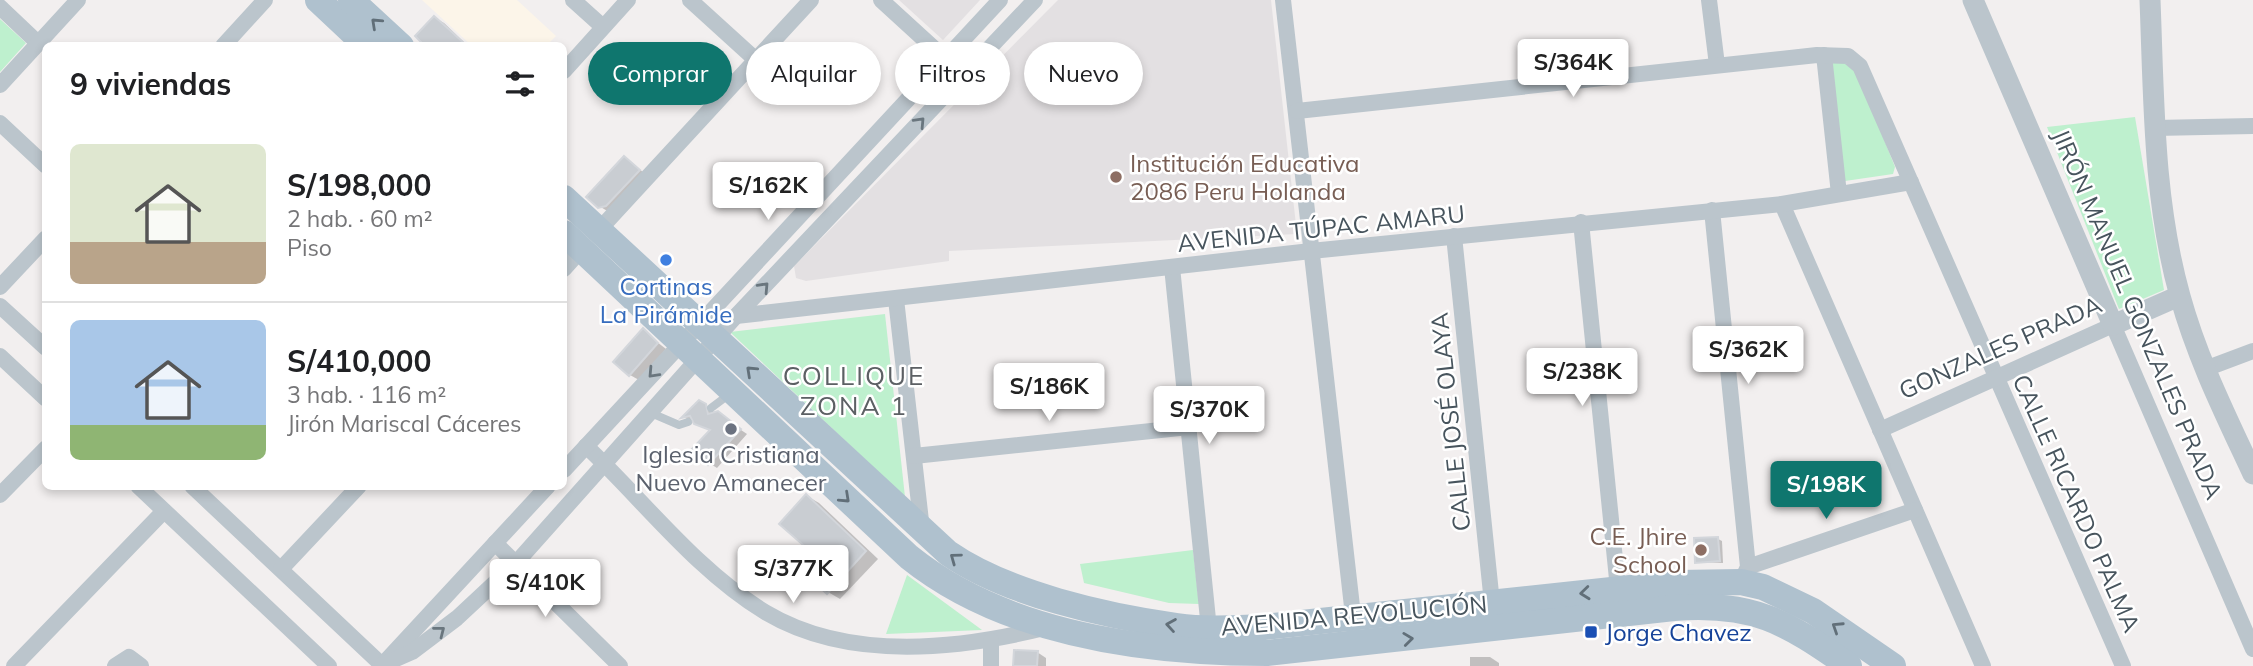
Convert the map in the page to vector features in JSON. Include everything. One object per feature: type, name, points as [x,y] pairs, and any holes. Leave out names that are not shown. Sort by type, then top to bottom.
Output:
[{"type":"main road","points":[[318,0],[363,42]]},
{"type":"main road","points":[[351,0],[397,42]]},
{"type":"main road","name":"AVENIDA REVOLUCIÓN","points":[[567,205],[581,238],[689,352],[721,401],[932,575],[958,592],[988,605],[1053,626],[1142,644],[1212,653],[1267,653],[1356,645],[1620,613],[1732,606],[1780,623],[1849,666]]},
{"type":"main road","name":"AVENIDA REVOLUCIÓN","points":[[581,238],[708,331],[922,530],[966,565],[1025,589],[1133,618],[1209,629],[1264,627],[1714,581],[1745,574],[1789,598],[1893,666]]},
{"type":"street","points":[[0,85],[78,0]]},
{"type":"street","points":[[227,42],[265,0]]},
{"type":"street","points":[[573,0],[603,27]]},
{"type":"street","points":[[567,68],[628,0]]},
{"type":"street","points":[[690,0],[746,51]]},
{"type":"street","points":[[772,42],[811,0]]},
{"type":"street","points":[[881,0],[927,42]]},
{"type":"street","points":[[961,42],[1000,0]]},
{"type":"street","points":[[995,42],[1035,0]]},
{"type":"street","points":[[1283,0],[1356,645]]},
{"type":"street","points":[[1709,0],[1717,65]]},
{"type":"street","name":"JIRÓN MANUEL GONZALES PRADA","points":[[1973,0],[2253,649]]},
{"type":"street","points":[[2150,0],[2160,201],[2179,296],[2205,369],[2253,474]]},
{"type":"street","points":[[0,8],[38,43]]},
{"type":"street","points":[[1297,111],[1824,55],[1839,194]]},
{"type":"street","name":"CALLE RICARDO PALMA","points":[[1824,55],[1848,56],[1860,66],[2123,666]]},
{"type":"street","points":[[567,264],[581,238],[746,70]]},
{"type":"street","points":[[567,467],[689,352],[905,105]]},
{"type":"street","points":[[382,666],[412,652],[457,618],[516,563],[651,413],[689,352],[708,331],[736,316],[936,105]]},
{"type":"street","points":[[0,123],[42,162]]},
{"type":"street","points":[[2155,128],[2253,126]]},
{"type":"street","name":"AVENIDA TÚPAC AMARU","points":[[736,316],[1581,222],[1782,204],[1911,182]]},
{"type":"street","points":[[1782,204],[1983,666]]},
{"type":"street","points":[[1712,210],[1745,574],[1915,510]]},
{"type":"street","points":[[1581,222],[1618,589]]},
{"type":"street","name":"CALLE JOSÉ OLAYA","points":[[1454,236],[1492,603]]},
{"type":"street","points":[[0,287],[42,242]]},
{"type":"street","points":[[1172,267],[1209,629]]},
{"type":"street","name":"GONZALES PRADA","points":[[1880,430],[2179,296]]},
{"type":"street","points":[[896,299],[922,530]]},
{"type":"street","points":[[0,306],[42,344]]},
{"type":"street","points":[[2205,369],[2253,351]]},
{"type":"street","points":[[0,356],[42,395]]},
{"type":"street","points":[[914,456],[1189,427]]},
{"type":"street","points":[[586,446],[708,567],[738,593],[766,612],[803,631],[863,644],[937,645],[992,641],[1053,626]]},
{"type":"street","points":[[0,495],[42,452]]},
{"type":"street","points":[[142,490],[329,666]]},
{"type":"street","points":[[196,490],[382,666]]},
{"type":"street","points":[[281,569],[355,490]]},
{"type":"street","points":[[382,666],[544,490]]},
{"type":"street","points":[[13,666],[164,511]]},
{"type":"street","points":[[495,542],[621,666]]},
{"type":"street","points":[[991,666],[992,641]]},
{"type":"lane","points":[[651,413],[679,425],[688,422]]},
{"type":"shaded area","points":[[422,0],[517,0],[556,36],[550,42],[468,42]]},
{"type":"shaded area","points":[[899,0],[980,0],[943,40]]},
{"type":"shaded area","name":"Institución Educativa 2086 Peru Holanda","points":[[1058,0],[1271,0],[1297,234],[949,251],[949,261],[806,281],[796,278],[794,266],[954,105],[1010,105],[1010,48]]},
{"type":"green space","points":[[0,19],[26,43],[0,72]]},
{"type":"green space","points":[[1829,60],[1841,60],[1858,74],[1895,167],[1893,174],[1845,181]]},
{"type":"green space","points":[[2135,117],[2164,290],[2119,309],[2047,127]]},
{"type":"green space","points":[[885,314],[905,497],[730,332]]},
{"type":"green space","points":[[1193,550],[1199,604],[1169,603],[1084,583],[1080,564]]},
{"type":"green space","points":[[907,575],[982,630],[886,634]]},
{"type":"building","points":[[434,16],[463,42],[421,42],[415,36]]},
{"type":"building","points":[[624,156],[640,170],[606,206],[598,208],[586,197]]},
{"type":"building","points":[[643,328],[658,343],[629,376],[613,362]]},
{"type":"building","points":[[699,400],[706,404],[708,414],[718,411],[741,429],[708,465],[691,450],[710,430],[694,424],[690,416],[681,418]]},
{"type":"building","points":[[806,494],[866,551],[827,594],[797,566],[810,551],[779,524]]},
{"type":"building","points":[[1718,537],[1720,561],[1695,563],[1694,538]]},
{"type":"building","points":[[1014,650],[1038,651],[1037,666],[1013,666]]},
{"type":"place","name":"Institución Educativa 2086 Peru Holanda","points":[[1116,177]]},
{"type":"place","name":"Cortinas La Pirámide","points":[[666,260]]},
{"type":"place","name":"Iglesia Cristiana Nuevo Amanecer","points":[[731,429]]},
{"type":"place","name":"C.E. Jhire School","points":[[1701,550]]},
{"type":"place","name":"Jorge Chavez","points":[[1591,632]]},
{"type":"district","name":"COLLIQUE ZONA 1","points":[[854,390]]}]
